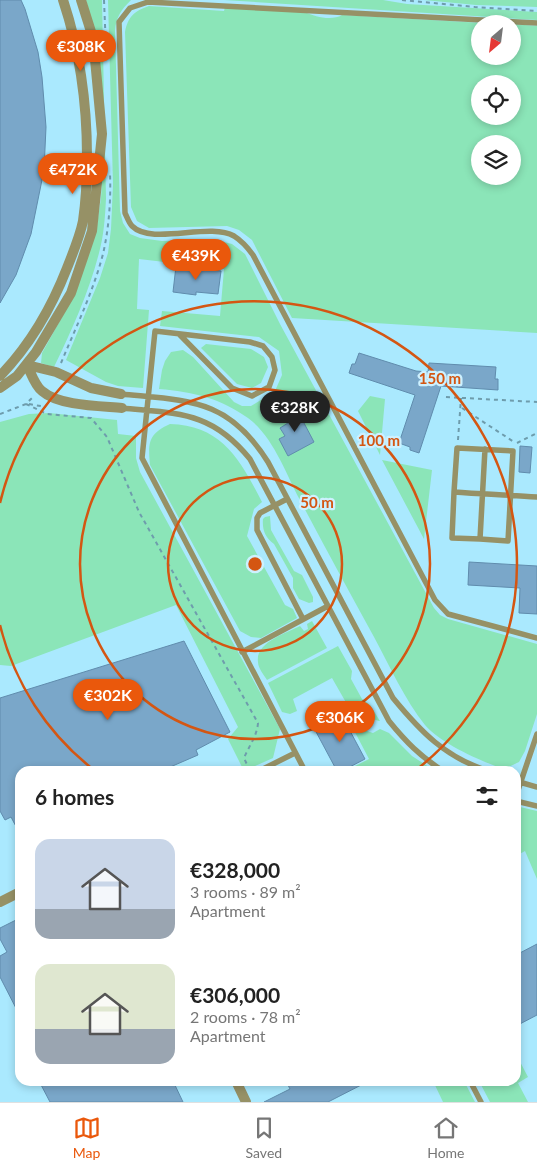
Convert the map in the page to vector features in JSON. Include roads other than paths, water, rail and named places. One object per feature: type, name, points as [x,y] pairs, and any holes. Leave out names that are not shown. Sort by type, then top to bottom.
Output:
[{"type":"street","points":[[0,376],[18,357],[37,330],[54,300],[75,246],[84,211],[87,188],[85,100],[76,44],[63,0]]},
{"type":"street","points":[[0,388],[17,376],[36,352],[70,293],[92,231],[102,134],[93,38],[81,0]]},
{"type":"street","points":[[76,44],[96,71]]},
{"type":"street","points":[[85,100],[96,71]]},
{"type":"street","points":[[84,211],[92,231]]},
{"type":"street","points":[[75,246],[92,231]]},
{"type":"street","points":[[27,365],[56,372],[91,388],[121,394]]},
{"type":"street","points":[[27,365],[41,391],[47,394],[73,403],[122,408]]},
{"type":"street","points":[[0,902],[15,894]]},
{"type":"street","points":[[238,1086],[246,1102]]},
{"type":"lane","points":[[537,23],[148,2],[130,8],[119,22],[125,213],[132,226],[145,234],[219,232],[233,235],[245,244],[253,255],[441,608],[448,614],[537,638]]},
{"type":"lane","points":[[179,334],[232,388],[252,396],[269,387],[275,370],[272,356],[263,346],[250,342],[155,331],[142,458],[302,766]]},
{"type":"lane","points":[[121,394],[206,406],[224,415],[242,428],[256,444],[393,698],[415,724],[449,754],[473,766]]},
{"type":"lane","points":[[122,408],[181,415],[202,420],[220,429],[236,442],[250,459],[389,721],[422,758],[434,766]]},
{"type":"lane","points":[[457,448],[485,450],[513,451],[508,541],[452,538],[457,448]]},
{"type":"lane","points":[[480,539],[485,450]]},
{"type":"lane","points":[[454,492],[537,497]]},
{"type":"lane","points":[[286,499],[260,513],[257,518],[257,530],[303,619]]},
{"type":"lane","points":[[242,652],[328,606]]},
{"type":"lane","points":[[521,776],[537,734]]},
{"type":"lane","points":[[270,766],[295,753]]},
{"type":"lane","points":[[521,782],[537,787]]},
{"type":"lane","points":[[521,802],[537,806]]},
{"type":"lane","points":[[473,1086],[481,1102]]}]
